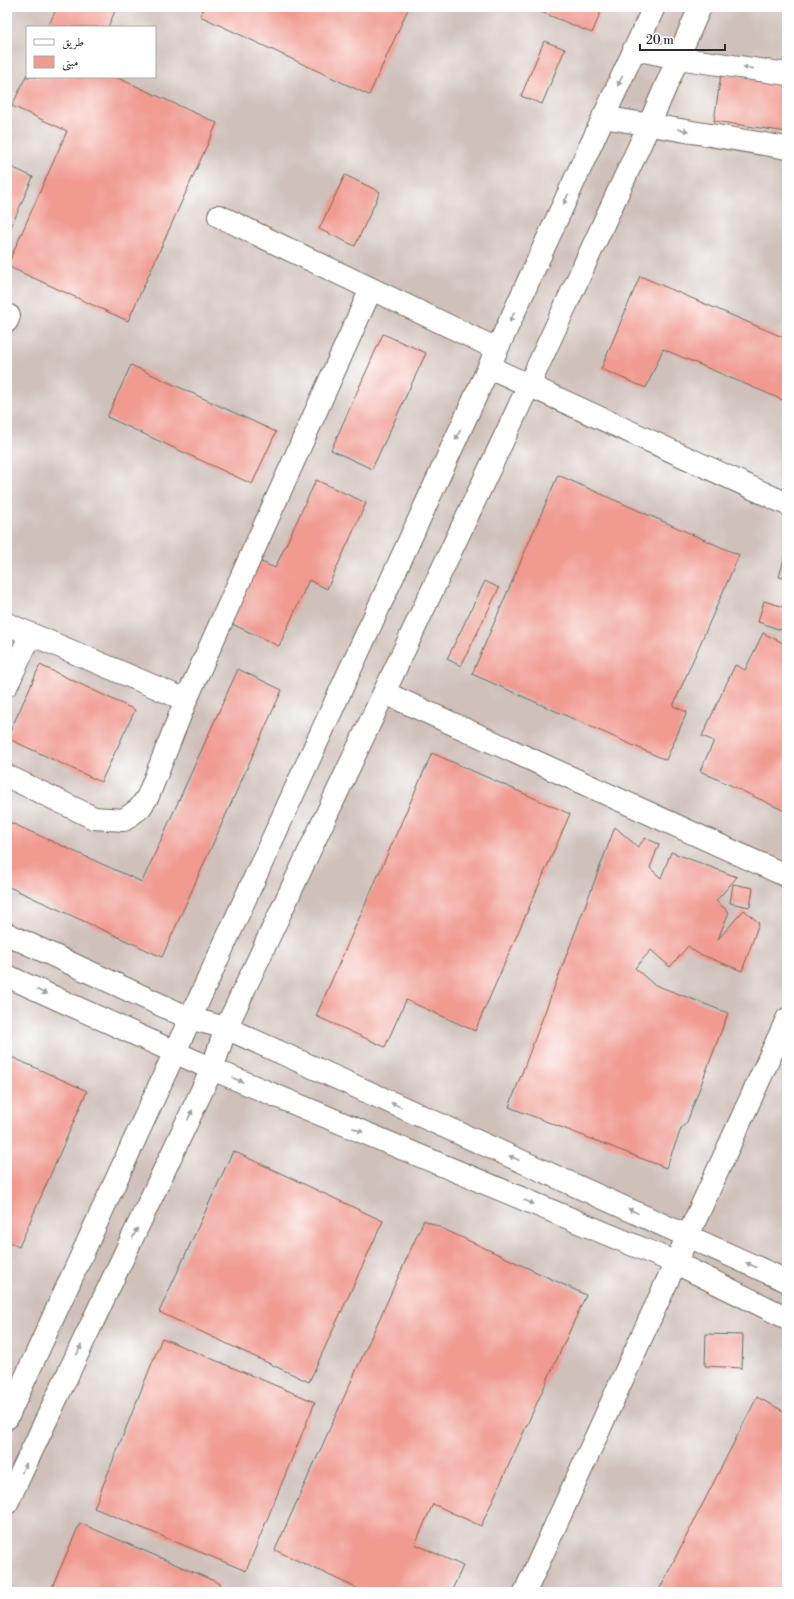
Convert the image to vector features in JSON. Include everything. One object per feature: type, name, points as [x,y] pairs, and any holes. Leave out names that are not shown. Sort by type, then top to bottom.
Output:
[{"type":"street","points":[[7,1418],[189,1018],[654,7]]},
{"type":"street","points":[[7,1503],[212,1069],[226,1028],[529,385],[649,124],[700,7]]},
{"type":"street","points":[[634,49],[678,58],[787,74]]},
{"type":"street","points":[[603,117],[787,148]]},
{"type":"street","points":[[219,216],[371,289],[493,358],[529,385],[787,504]]},
{"type":"street","points":[[7,776],[94,818],[124,820],[140,808],[148,796],[186,700],[371,289]]},
{"type":"street","points":[[7,624],[186,700]]},
{"type":"street","points":[[7,685],[31,634]]},
{"type":"street","points":[[385,693],[787,876]]},
{"type":"street","points":[[7,934],[189,1018],[226,1028],[787,1281]]},
{"type":"street","points":[[7,976],[174,1053],[674,1262],[787,1318]]},
{"type":"street","points":[[525,1592],[674,1262],[787,1019]]},
{"type":"street","points":[[687,1236],[706,1278]]},
{"type":"shaded area","points":[[7,7],[787,7],[787,1592],[7,1592]]},
{"type":"building","points":[[57,7],[117,7],[108,26],[48,26]]},
{"type":"building","points":[[204,7],[409,7],[369,95],[200,16]]},
{"type":"building","points":[[535,7],[603,7],[592,33],[534,9]]},
{"type":"building","points":[[544,41],[565,49],[542,104],[521,96]]},
{"type":"building","points":[[721,74],[787,84],[787,132],[714,121]]},
{"type":"building","points":[[26,76],[26,78],[118,78],[217,123],[128,321],[7,266],[67,131],[12,106]]},
{"type":"building","points":[[7,165],[33,177],[7,236]]},
{"type":"building","points":[[345,175],[380,192],[355,246],[319,229]]},
{"type":"building","points":[[640,276],[787,339],[787,396],[785,401],[663,349],[646,388],[601,369]]},
{"type":"building","points":[[383,334],[426,353],[372,469],[331,450]]},
{"type":"building","points":[[131,365],[276,432],[252,484],[107,417]]},
{"type":"building","points":[[558,475],[739,555],[673,706],[687,712],[666,760],[472,674]]},
{"type":"building","points":[[316,480],[366,503],[327,589],[309,580],[279,646],[230,623],[259,561],[275,568]]},
{"type":"building","points":[[785,555],[787,556],[787,579],[779,577]]},
{"type":"building","points":[[485,581],[499,588],[461,666],[447,659]]},
{"type":"building","points":[[764,601],[787,608],[787,632],[758,622]]},
{"type":"building","points":[[763,633],[787,645],[787,812],[700,771],[714,741],[702,736],[735,665],[745,670]]},
{"type":"building","points":[[40,665],[135,710],[101,782],[7,738]]},
{"type":"building","points":[[238,669],[282,690],[162,957],[7,886],[7,821],[142,882]]},
{"type":"building","points":[[432,753],[570,814],[475,1031],[406,1000],[385,1047],[316,1016]]},
{"type":"building","points":[[615,827],[638,847],[645,838],[659,844],[650,868],[661,878],[671,852],[737,877],[716,901],[729,912],[718,939],[744,910],[759,923],[742,971],[697,953],[688,946],[670,967],[651,950],[635,968],[653,984],[728,1013],[687,1122],[681,1129],[666,1168],[509,1107]]},
{"type":"building","points":[[733,884],[753,888],[750,907],[730,903]]},
{"type":"building","points":[[7,1055],[87,1091],[19,1247],[7,1241]]},
{"type":"building","points":[[233,1151],[383,1221],[309,1382],[159,1312]]},
{"type":"building","points":[[424,1220],[586,1295],[481,1526],[433,1504],[415,1544],[463,1566],[451,1592],[365,1592],[275,1550]]},
{"type":"building","points":[[706,1334],[743,1335],[742,1368],[705,1366]]},
{"type":"building","points":[[162,1338],[315,1402],[246,1571],[94,1508]]},
{"type":"building","points":[[757,1397],[787,1413],[787,1592],[658,1592]]},
{"type":"building","points":[[80,1523],[221,1584],[217,1592],[50,1592]]}]
